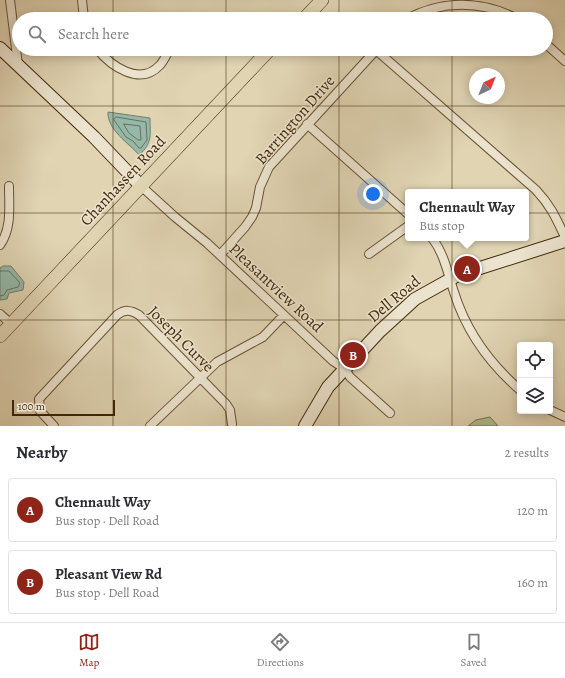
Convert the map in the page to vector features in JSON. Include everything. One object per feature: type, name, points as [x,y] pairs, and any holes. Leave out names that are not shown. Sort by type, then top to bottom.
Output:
[{"type":"main road","points":[[302,12],[313,0]]},
{"type":"main road","points":[[311,12],[322,0]]},
{"type":"main road","name":"Chanhassen Road","points":[[0,336],[263,56]]},
{"type":"street","points":[[10,0],[12,16]]},
{"type":"street","points":[[82,0],[83,12]]},
{"type":"street","points":[[417,12],[449,1],[464,0],[495,6],[506,12]]},
{"type":"street","points":[[0,48],[94,137],[141,186]]},
{"type":"street","points":[[553,50],[565,61]]},
{"type":"street","points":[[17,56],[18,66]]},
{"type":"street","points":[[104,56],[118,69],[137,75],[149,73],[159,66],[165,56]]},
{"type":"street","name":"Barrington Drive","points":[[220,255],[252,218],[256,208],[260,187],[268,167],[371,56]]},
{"type":"street","points":[[384,56],[536,190],[547,202],[556,216],[565,237]]},
{"type":"street","points":[[307,124],[405,211]]},
{"type":"street","points":[[0,245],[6,236],[8,224],[9,186]]},
{"type":"street","name":"Pleasantview Road","points":[[141,186],[220,255],[333,361],[345,369],[350,377],[390,413]]},
{"type":"street","points":[[369,254],[405,228]]},
{"type":"street","points":[[433,241],[451,278],[453,290],[462,316],[474,338],[488,358],[504,376],[517,387]]},
{"type":"street","name":"Dell Road","points":[[305,426],[328,387],[396,314],[415,298],[451,278],[565,241]]},
{"type":"street","name":"Joseph Curve","points":[[54,426],[40,411],[39,399],[122,311],[134,311],[139,315],[200,377],[230,410],[232,424]]},
{"type":"street","points":[[0,314],[11,324]]},
{"type":"street","points":[[150,426],[200,377],[223,358],[263,337],[284,315]]},
{"type":"street","points":[[553,411],[565,417]]},
{"type":"shaded area","points":[[490,417],[498,426],[468,426],[476,420]]},
{"type":"water","points":[[108,112],[150,118],[149,142],[139,155],[119,136],[111,125]]},
{"type":"water","points":[[3,266],[11,266],[24,282],[23,290],[9,293],[7,299],[0,300],[0,268]]},
{"type":"place","name":"Chennault Way","points":[[467,269]]},
{"type":"place","name":"Pleasant View Rd","points":[[353,355]]}]
